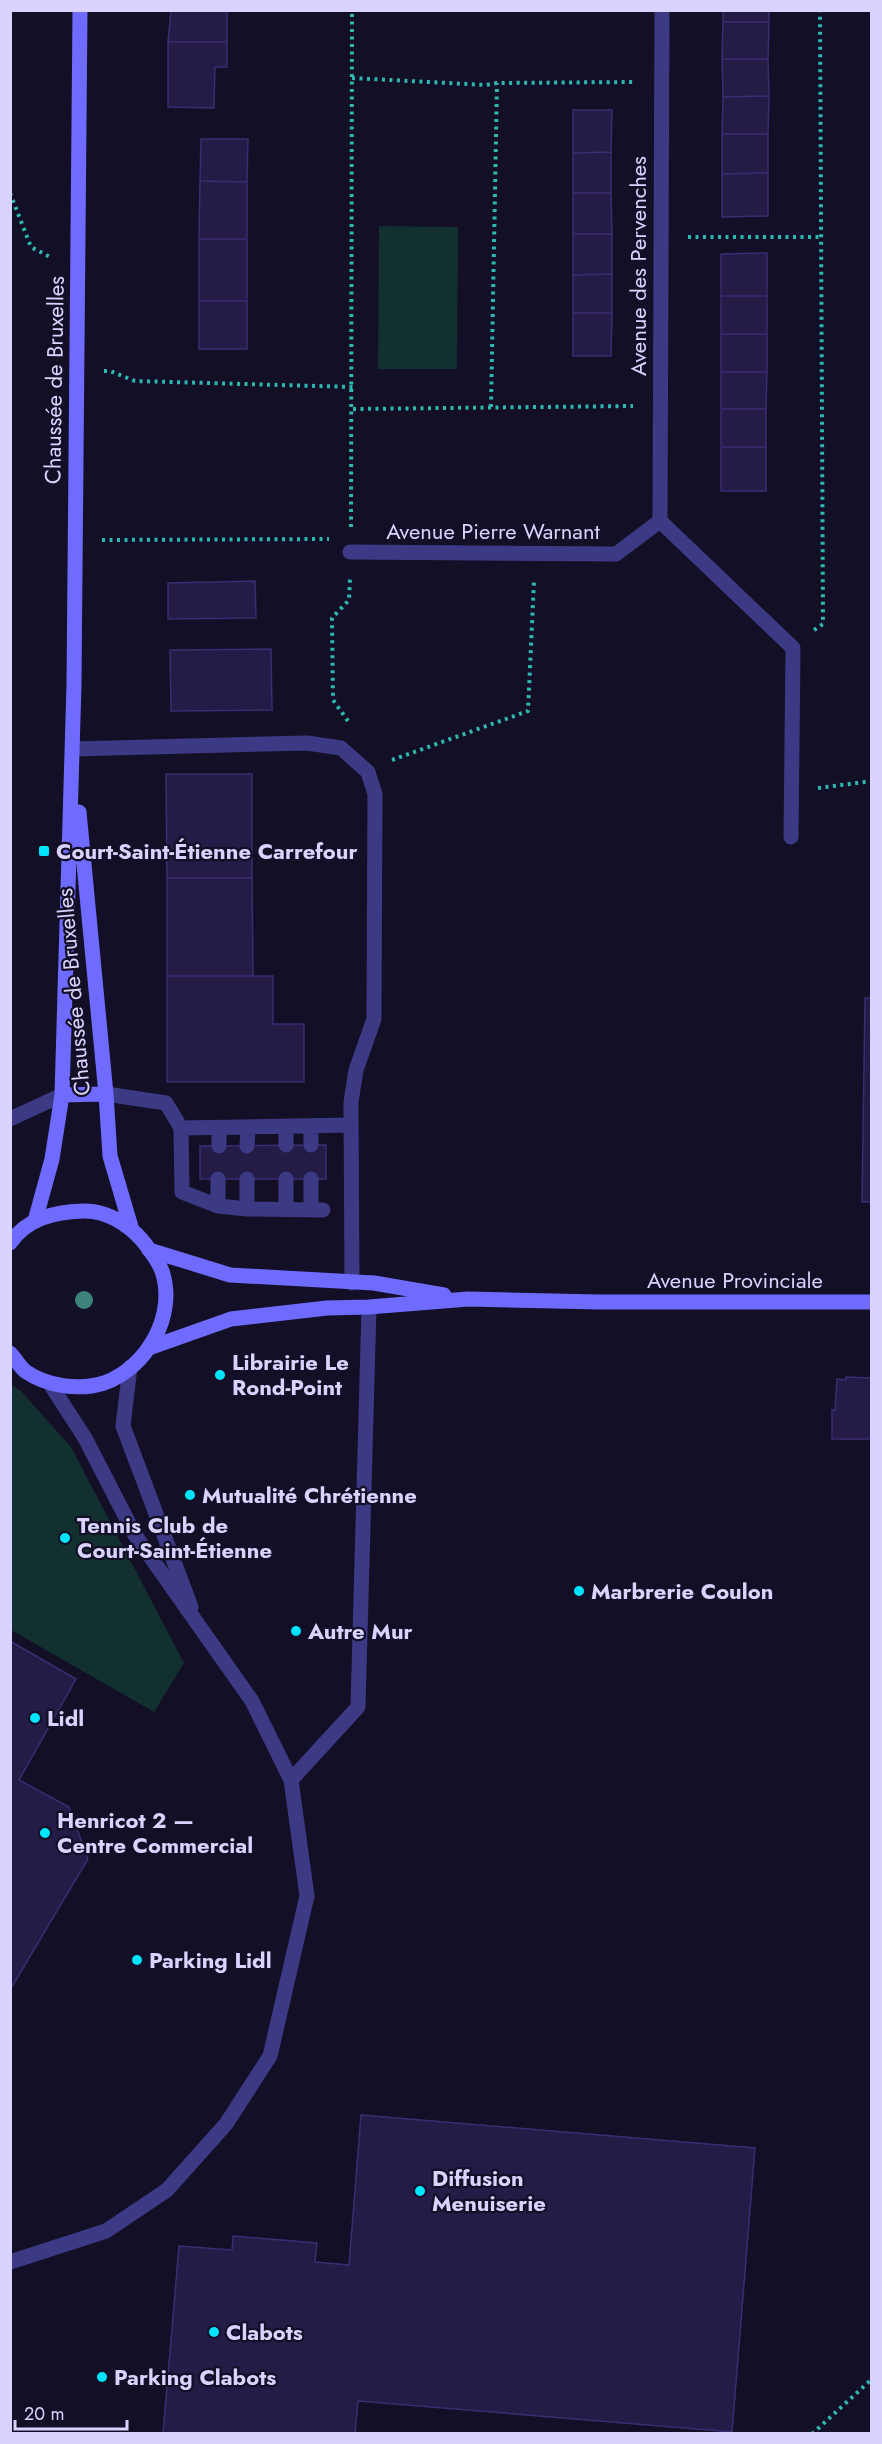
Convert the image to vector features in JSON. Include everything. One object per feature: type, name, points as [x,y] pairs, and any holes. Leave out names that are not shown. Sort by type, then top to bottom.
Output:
[{"type":"main road","name":"Chaussée de Bruxelles","points":[[35,1221],[52,1159],[62,1095],[73,749],[80,10]]},
{"type":"main road","name":"Chaussée de Bruxelles","points":[[73,749],[110,1156],[131,1227]]},
{"type":"main road","points":[[62,1095],[106,1094]]},
{"type":"main road","points":[[10,1243],[16,1235],[35,1221],[57,1212],[96,1210],[131,1227],[162,1271],[166,1299],[161,1326],[149,1348],[130,1368],[105,1382],[81,1386],[50,1384],[24,1370],[10,1353]]},
{"type":"main road","points":[[149,1250],[230,1275],[374,1283],[468,1299]]},
{"type":"main road","points":[[149,1348],[231,1320],[327,1308],[468,1299]]},
{"type":"main road","name":"Avenue Provinciale","points":[[468,1299],[599,1302],[872,1302]]},
{"type":"street","name":"Avenue des Pervenches","points":[[660,521],[662,10]]},
{"type":"street","points":[[660,521],[793,648],[791,837]]},
{"type":"street","name":"Avenue Pierre Warnant","points":[[351,546],[616,554],[660,521]]},
{"type":"street","points":[[73,749],[307,743],[341,748],[368,772],[375,794],[374,1019],[356,1070],[351,1102],[352,1283]]},
{"type":"street","points":[[106,1094],[166,1103],[181,1128],[182,1191],[218,1206],[247,1209],[317,1209],[311,1179]]},
{"type":"street","points":[[10,1119],[62,1095]]},
{"type":"street","points":[[181,1128],[351,1125]]},
{"type":"street","points":[[286,1126],[286,1145]]},
{"type":"street","points":[[311,1126],[311,1145]]},
{"type":"street","points":[[248,1127],[248,1146]]},
{"type":"street","points":[[219,1128],[219,1146]]},
{"type":"street","points":[[218,1179],[218,1206]]},
{"type":"street","points":[[247,1179],[247,1209]]},
{"type":"street","points":[[286,1179],[286,1209]]},
{"type":"street","points":[[291,1780],[358,1707],[369,1307]]},
{"type":"street","points":[[130,1368],[123,1426],[201,1632]]},
{"type":"street","points":[[10,2262],[106,2231],[167,2190],[226,2124],[270,2056],[308,1896],[291,1780],[252,1701],[201,1632],[135,1535],[85,1438],[50,1384]]},
{"type":"path","points":[[352,10],[351,546],[349,600],[332,618],[333,700],[353,728]]},
{"type":"path","points":[[793,648],[823,624],[820,10]]},
{"type":"path","points":[[352,78],[486,86],[497,83],[661,82]]},
{"type":"path","points":[[491,407],[497,83]]},
{"type":"path","points":[[10,193],[31,247],[77,271]]},
{"type":"path","points":[[661,237],[820,237]]},
{"type":"path","points":[[76,370],[110,371],[135,381],[353,387]]},
{"type":"path","points":[[353,409],[660,406]]},
{"type":"path","points":[[74,540],[351,546]]},
{"type":"path","points":[[382,764],[528,711],[536,553]]},
{"type":"path","points":[[790,790],[872,781]]},
{"type":"path","points":[[812,2433],[872,2379]]},
{"type":"green space","points":[[379,226],[458,227],[457,369],[378,369]]},
{"type":"green space","name":"Tennis Club de Court-Saint-Étienne","points":[[11,1385],[21,1391],[71,1447],[184,1663],[154,1712],[11,1630]]},
{"type":"building","points":[[171,10],[227,10],[227,42],[168,42]]},
{"type":"building","points":[[723,10],[769,10],[769,22],[723,22]]},
{"type":"building","points":[[723,22],[769,22],[768,59],[722,59]]},
{"type":"building","points":[[168,42],[227,42],[227,67],[215,67],[214,108],[168,107]]},
{"type":"building","points":[[722,59],[768,59],[769,96],[723,97]]},
{"type":"building","points":[[769,96],[768,134],[722,134],[723,97]]},
{"type":"building","points":[[573,110],[612,110],[611,152],[573,153]]},
{"type":"building","points":[[722,134],[768,134],[768,173],[722,174]]},
{"type":"building","points":[[201,139],[248,139],[247,182],[200,181]]},
{"type":"building","points":[[611,152],[611,193],[573,193],[573,153]]},
{"type":"building","points":[[768,173],[768,216],[722,217],[722,174]]},
{"type":"building","points":[[200,181],[247,182],[247,239],[199,239]]},
{"type":"building","points":[[573,193],[611,193],[612,234],[573,234]]},
{"type":"building","points":[[573,234],[612,234],[612,274],[573,275]]},
{"type":"building","points":[[199,239],[247,239],[247,301],[199,301]]},
{"type":"building","points":[[767,253],[767,296],[721,296],[721,254]]},
{"type":"building","points":[[612,274],[612,313],[573,313],[573,275]]},
{"type":"building","points":[[721,296],[767,296],[767,334],[721,334]]},
{"type":"building","points":[[199,301],[247,301],[247,349],[199,349]]},
{"type":"building","points":[[573,313],[612,313],[611,356],[573,356]]},
{"type":"building","points":[[721,334],[767,334],[767,372],[721,372]]},
{"type":"building","points":[[721,372],[767,372],[766,409],[721,409]]},
{"type":"building","points":[[721,409],[766,409],[766,447],[721,447]]},
{"type":"building","points":[[721,447],[766,447],[766,491],[721,491]]},
{"type":"building","points":[[255,581],[256,618],[168,619],[168,583]]},
{"type":"building","points":[[271,649],[272,710],[171,711],[170,650]]},
{"type":"building","points":[[166,774],[252,774],[252,878],[167,878]]},
{"type":"building","points":[[167,878],[252,878],[253,976],[167,976]]},
{"type":"building","points":[[167,976],[273,976],[273,1024],[304,1024],[304,1082],[167,1082]]},
{"type":"building","points":[[865,998],[872,998],[872,1202],[862,1202]]},
{"type":"building","points":[[326,1145],[326,1179],[200,1179],[200,1146]]},
{"type":"building","points":[[846,1377],[872,1378],[872,1439],[832,1439],[832,1410],[835,1410],[837,1379],[846,1380]]},
{"type":"building","name":"Henricot 2 — Centre Commercial","points":[[10,1641],[76,1679],[19,1780],[69,1807],[88,1859],[10,1990]]},
{"type":"building","points":[[361,2115],[755,2148],[732,2432],[358,2401],[355,2434],[163,2434],[179,2246],[232,2250],[233,2236],[317,2243],[315,2262],[349,2265]]},
{"type":"place","name":"Court-Saint-Étienne Carrefour","points":[[44,851]]},
{"type":"place","name":"Librairie Le Rond-Point","points":[[220,1375]]},
{"type":"place","name":"Mutualité Chrétienne","points":[[190,1495]]},
{"type":"place","name":"Tennis Club de Court-Saint-Étienne","points":[[65,1538]]},
{"type":"place","name":"Marbrerie Coulon","points":[[579,1591]]},
{"type":"place","name":"Autre Mur","points":[[296,1631]]},
{"type":"place","name":"Lidl","points":[[35,1718]]},
{"type":"place","name":"Henricot 2 — Centre Commercial","points":[[45,1833]]},
{"type":"place","name":"Parking Lidl","points":[[137,1960]]},
{"type":"place","name":"Diffusion Menuiserie","points":[[420,2191]]},
{"type":"place","name":"Clabots","points":[[214,2332]]},
{"type":"place","name":"Parking Clabots","points":[[102,2377]]}]
